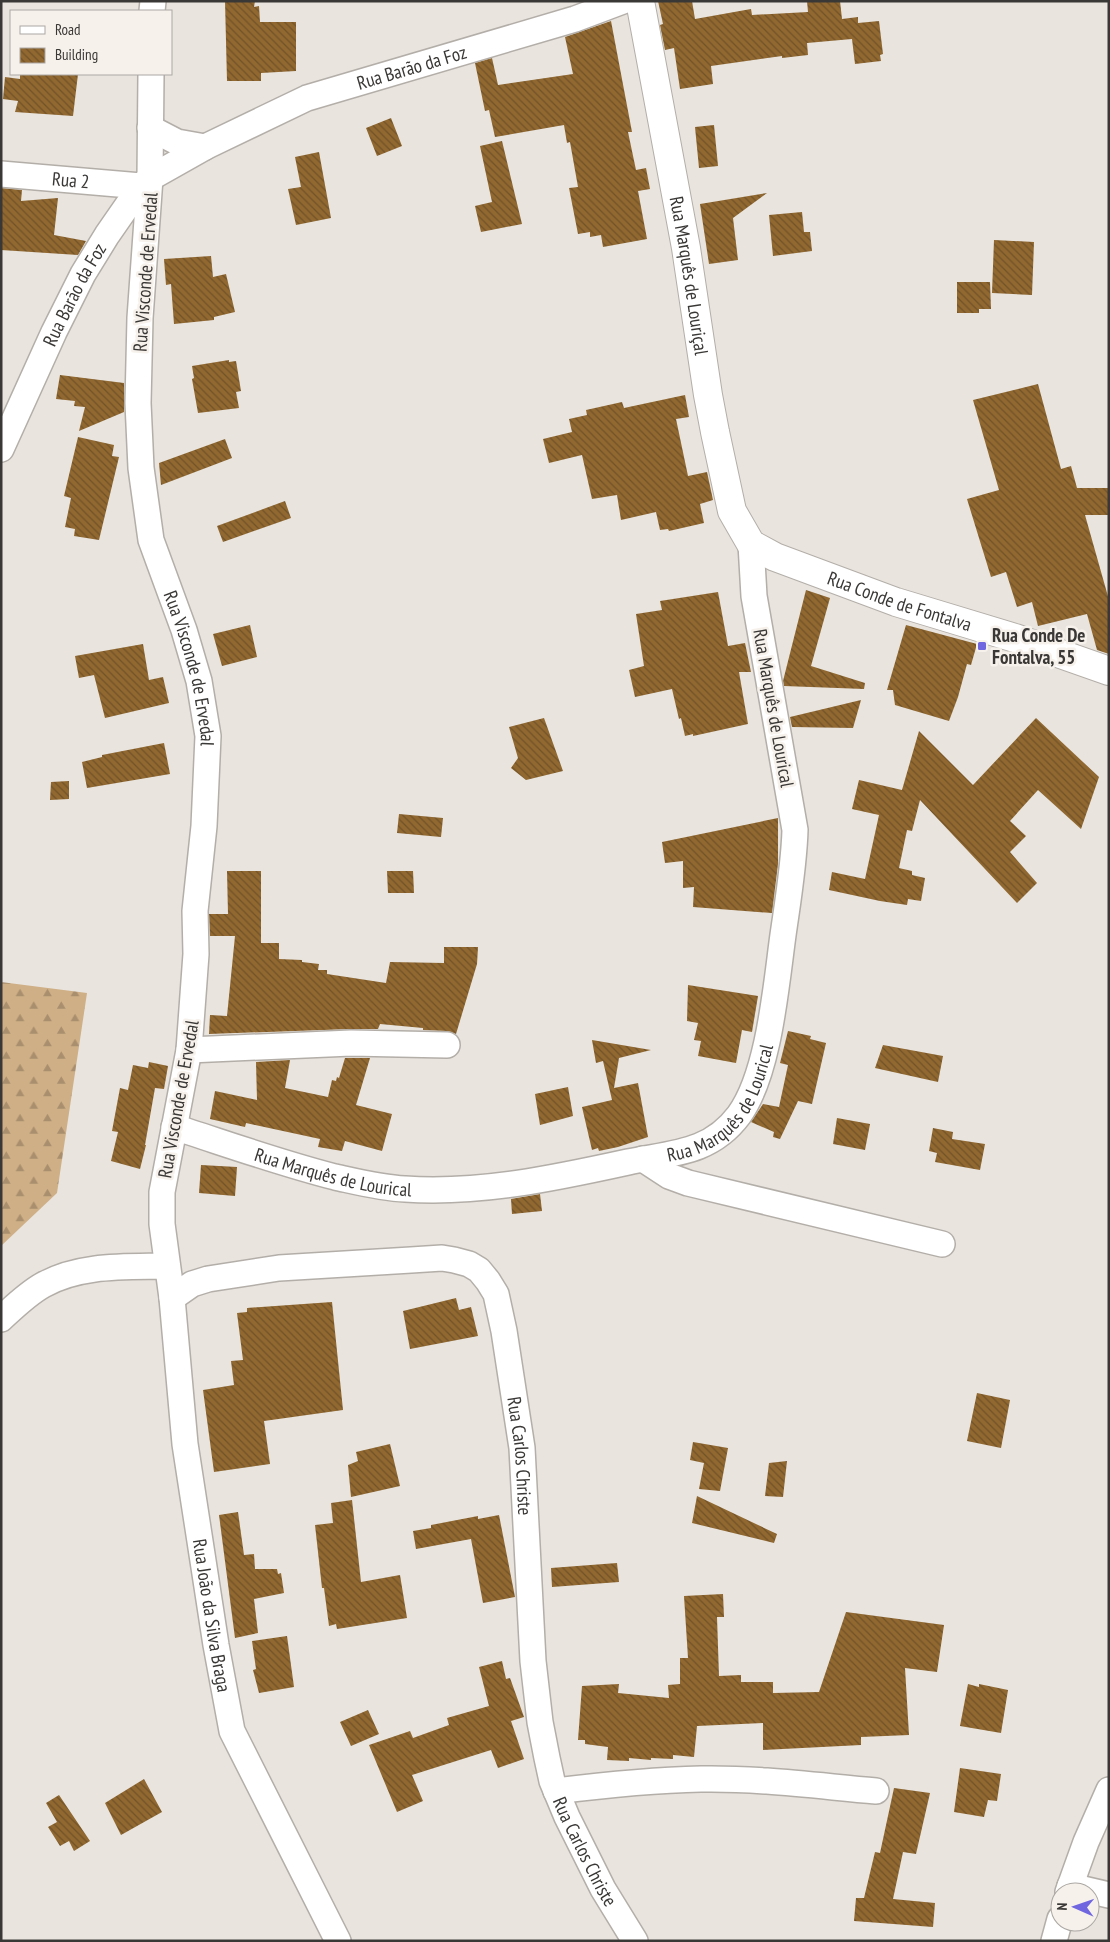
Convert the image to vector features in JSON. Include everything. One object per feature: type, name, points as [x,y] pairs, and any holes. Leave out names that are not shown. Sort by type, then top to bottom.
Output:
[{"type":"main road","name":"Rua Marquês de Louriçal","points":[[640,1],[686,248],[708,395],[717,440],[732,511],[751,544]]},
{"type":"main road","name":"Rua Conde de Fontalva","points":[[751,544],[775,557],[896,602],[1014,638],[1079,662],[1109,670]]},
{"type":"street","name":"Rua Barão da Foz","points":[[1,449],[54,332],[83,274],[107,235],[146,182],[204,147],[307,98],[575,19],[623,1]]},
{"type":"street","name":"Rua Visconde de Ervedal","points":[[151,75],[140,318],[138,403],[141,468],[151,540],[184,630],[199,681],[208,736],[204,826],[195,911],[196,954],[189,1050],[162,1192],[162,1224],[168,1266]]},
{"type":"street","points":[[150,128],[177,142],[204,147]]},
{"type":"street","name":"Rua 2","points":[[1,174],[146,182]]},
{"type":"street","name":"Rua Marquês de Lourical","points":[[174,1127],[315,1172],[375,1186],[403,1190],[456,1190],[578,1173],[643,1159],[683,1153],[706,1144],[726,1129],[739,1115],[760,1072],[794,862],[795,830],[754,596],[751,544]]},
{"type":"street","points":[[189,1050],[351,1043],[447,1045]]},
{"type":"street","points":[[643,1159],[669,1176],[688,1183],[942,1244]]},
{"type":"street","name":"Rua Carlos Christe","points":[[172,1298],[192,1284],[208,1279],[279,1268],[442,1258],[469,1264],[479,1270],[488,1281],[496,1294],[504,1331],[522,1448],[533,1661],[543,1740],[556,1790],[603,1889],[635,1941]]},
{"type":"street","points":[[1,1319],[24,1298],[45,1284],[71,1274],[100,1268],[168,1266]]},
{"type":"street","name":"Rua João da Silva Braga","points":[[168,1266],[185,1444],[216,1645],[232,1730],[338,1941]]},
{"type":"street","points":[[556,1790],[634,1781],[702,1779],[761,1781],[876,1792]]},
{"type":"street","points":[[1072,1882],[1086,1842],[1109,1790]]},
{"type":"green space","points":[[1,982],[87,993],[57,1193],[1,1246]]},
{"type":"building","points":[[225,1],[255,1],[254,7],[259,6],[260,22],[296,22],[296,71],[261,73],[261,81],[227,81]]},
{"type":"building","points":[[658,1],[692,1],[695,19],[751,9],[752,15],[808,12],[807,1],[840,1],[842,19],[858,17],[858,23],[879,21],[883,54],[880,55],[881,61],[855,64],[852,39],[807,43],[808,55],[782,58],[782,56],[711,66],[713,84],[680,89],[674,48],[665,50],[660,25],[663,24]]},
{"type":"building","points":[[611,21],[632,132],[628,132],[636,170],[646,168],[650,189],[638,191],[647,239],[603,247],[601,235],[590,237],[590,232],[578,234],[569,188],[578,187],[570,142],[567,143],[564,125],[495,137],[489,110],[485,111],[475,63],[492,58],[498,85],[573,74],[565,37]]},
{"type":"building","points":[[20,75],[78,75],[73,116],[15,112],[18,101],[3,99],[5,77],[20,79]]},
{"type":"building","points":[[391,118],[402,146],[377,156],[366,128]]},
{"type":"building","points":[[714,125],[718,166],[699,168],[695,127]]},
{"type":"building","points":[[502,141],[522,224],[481,232],[475,206],[492,202],[480,146]]},
{"type":"building","points":[[319,152],[331,218],[296,225],[288,189],[301,187],[295,157]]},
{"type":"building","points":[[1,188],[22,190],[21,201],[58,198],[54,235],[86,241],[78,255],[1,250]]},
{"type":"building","points":[[767,193],[733,218],[738,260],[709,264],[700,204]]},
{"type":"building","points":[[802,212],[804,232],[810,232],[812,251],[773,256],[769,215]]},
{"type":"building","points":[[994,240],[1034,242],[1032,295],[992,293]]},
{"type":"building","points":[[211,256],[213,277],[226,274],[235,312],[214,317],[214,320],[174,324],[171,284],[166,285],[164,259]]},
{"type":"building","points":[[957,282],[990,282],[991,309],[979,309],[979,313],[957,313]]},
{"type":"building","points":[[229,360],[229,362],[236,361],[241,391],[236,392],[239,408],[198,413],[192,379],[194,378],[192,366]]},
{"type":"building","points":[[60,375],[124,383],[124,412],[79,431],[85,407],[74,406],[75,401],[56,399]]},
{"type":"building","points":[[1038,384],[1061,469],[1071,466],[1077,488],[1109,488],[1109,515],[1085,515],[1109,600],[1109,654],[1097,650],[1087,614],[1038,626],[1032,602],[1017,607],[1006,572],[991,577],[967,499],[999,490],[973,400]]},
{"type":"building","points":[[685,395],[689,417],[676,419],[688,476],[707,472],[713,500],[700,504],[704,523],[669,531],[668,529],[660,530],[656,512],[621,520],[617,495],[592,499],[582,455],[549,463],[543,439],[572,432],[569,419],[587,415],[586,410],[622,402],[624,408]]},
{"type":"building","points":[[78,437],[114,445],[112,456],[119,457],[99,540],[74,536],[75,529],[65,527],[71,498],[64,496]]},
{"type":"building","points":[[225,439],[232,458],[161,485],[159,463]]},
{"type":"building","points":[[285,501],[291,518],[223,542],[217,526]]},
{"type":"building","points":[[806,590],[830,598],[811,666],[865,683],[864,689],[784,686],[783,681]]},
{"type":"building","points":[[718,592],[728,646],[745,643],[751,672],[739,672],[748,724],[685,736],[672,689],[635,697],[629,670],[644,666],[636,614],[662,610],[660,601]]},
{"type":"building","points":[[250,625],[257,657],[222,666],[213,634]]},
{"type":"building","points":[[906,625],[977,644],[971,665],[967,664],[949,721],[895,705],[893,690],[887,690]]},
{"type":"building","points":[[143,644],[149,680],[163,677],[169,703],[105,718],[94,675],[79,678],[75,656]]},
{"type":"building","points":[[861,700],[853,728],[792,727],[790,717]]},
{"type":"building","points":[[544,718],[563,771],[526,780],[511,768],[518,758],[509,727]]},
{"type":"building","points":[[1036,718],[1099,777],[1081,829],[1038,790],[1010,821],[1026,836],[1010,852],[1037,883],[1017,903],[920,800],[912,831],[907,830],[899,868],[912,871],[912,875],[925,878],[921,901],[908,899],[907,905],[829,890],[832,872],[865,879],[879,815],[852,809],[859,780],[902,790],[919,731],[973,785]]},
{"type":"building","points":[[164,743],[170,774],[87,788],[82,762],[102,757],[102,755]]},
{"type":"building","points":[[69,781],[69,799],[50,800],[51,782]]},
{"type":"building","points":[[399,814],[443,818],[441,837],[397,833]]},
{"type":"building","points":[[778,818],[778,864],[772,913],[693,907],[694,887],[683,888],[683,861],[665,863],[662,842]]},
{"type":"building","points":[[227,871],[261,871],[261,943],[279,943],[279,959],[302,960],[302,962],[319,964],[318,970],[327,970],[327,974],[386,983],[390,962],[444,963],[444,947],[478,947],[477,964],[456,1034],[447,1031],[380,1024],[378,1029],[209,1034],[210,1015],[227,1016],[235,936],[210,936],[209,914],[228,914]]},
{"type":"building","points":[[387,871],[413,871],[414,893],[388,893]]},
{"type":"building","points":[[688,985],[758,996],[752,1032],[742,1030],[736,1063],[698,1056],[701,1041],[694,1040],[698,1023],[687,1021]]},
{"type":"building","points":[[788,1031],[811,1036],[810,1039],[826,1043],[812,1104],[798,1101],[780,1139],[773,1137],[774,1132],[751,1122],[763,1104],[779,1107],[788,1065],[780,1063]]},
{"type":"building","points":[[592,1040],[651,1050],[619,1058],[614,1088],[638,1083],[648,1137],[618,1147],[599,1151],[598,1148],[592,1150],[582,1107],[612,1100],[603,1061],[596,1063]]},
{"type":"building","points":[[883,1045],[943,1056],[938,1082],[875,1068]]},
{"type":"building","points":[[345,1058],[370,1058],[356,1105],[392,1114],[382,1151],[345,1141],[342,1151],[318,1147],[320,1139],[246,1123],[245,1127],[210,1119],[215,1091],[257,1100],[256,1062],[290,1060],[285,1088],[328,1097],[332,1080],[336,1081],[337,1077],[339,1078]]},
{"type":"building","points":[[149,1062],[168,1066],[164,1089],[155,1088],[146,1145],[140,1169],[111,1161],[118,1132],[112,1131],[120,1088],[128,1090],[133,1065],[148,1068]]},
{"type":"building","points":[[568,1087],[573,1116],[540,1125],[535,1094]]},
{"type":"building","points":[[837,1118],[870,1124],[865,1150],[833,1144]]},
{"type":"building","points":[[933,1128],[953,1132],[952,1139],[985,1144],[980,1170],[935,1162],[937,1153],[929,1151]]},
{"type":"building","points":[[201,1165],[237,1167],[235,1196],[199,1193]]},
{"type":"building","points":[[540,1194],[542,1211],[512,1214],[511,1199]]},
{"type":"building","points":[[456,1298],[459,1310],[471,1307],[478,1336],[410,1349],[403,1311]]},
{"type":"building","points":[[332,1302],[343,1410],[264,1421],[270,1464],[214,1472],[203,1390],[234,1385],[231,1361],[243,1360],[237,1313],[247,1312],[247,1308]]},
{"type":"building","points":[[977,1393],[1010,1400],[1001,1448],[967,1441]]},
{"type":"building","points":[[693,1442],[728,1448],[720,1491],[699,1489],[704,1463],[690,1460]]},
{"type":"building","points":[[390,1444],[400,1486],[351,1497],[348,1465],[358,1461],[356,1452]]},
{"type":"building","points":[[787,1461],[783,1497],[765,1496],[769,1463]]},
{"type":"building","points":[[697,1496],[777,1534],[774,1543],[692,1523]]},
{"type":"building","points":[[352,1500],[361,1582],[400,1575],[407,1618],[337,1629],[336,1624],[329,1626],[324,1588],[322,1588],[315,1525],[333,1523],[331,1503]]},
{"type":"building","points":[[238,1512],[244,1555],[254,1554],[255,1569],[277,1569],[278,1574],[281,1573],[284,1593],[254,1599],[258,1633],[235,1638],[219,1515]]},
{"type":"building","points":[[499,1515],[515,1597],[483,1603],[471,1539],[416,1549],[413,1531],[431,1528],[431,1525],[478,1516],[478,1519]]},
{"type":"building","points":[[617,1563],[619,1582],[552,1587],[551,1568]]},
{"type":"building","points":[[723,1594],[724,1617],[717,1617],[719,1676],[741,1675],[741,1682],[773,1682],[773,1693],[819,1692],[846,1612],[944,1625],[937,1672],[905,1668],[909,1735],[861,1737],[861,1745],[763,1750],[763,1723],[697,1726],[694,1757],[673,1755],[673,1759],[629,1758],[629,1761],[607,1760],[608,1747],[585,1744],[585,1740],[578,1740],[582,1686],[619,1684],[618,1693],[669,1698],[668,1685],[680,1684],[680,1658],[688,1658],[684,1596]]},
{"type":"building","points":[[287,1636],[294,1687],[259,1693],[253,1670],[256,1669],[252,1641]]},
{"type":"building","points":[[502,1661],[506,1679],[510,1678],[524,1717],[511,1721],[524,1759],[498,1768],[491,1750],[412,1775],[423,1801],[397,1812],[369,1745],[410,1731],[413,1738],[449,1725],[447,1718],[489,1706],[479,1667]]},
{"type":"building","points":[[968,1684],[979,1687],[979,1684],[1008,1690],[1001,1733],[960,1726]]},
{"type":"building","points":[[368,1710],[379,1734],[351,1746],[340,1722]]},
{"type":"building","points":[[960,1768],[1001,1774],[997,1801],[988,1800],[984,1817],[954,1812]]},
{"type":"building","points":[[144,1779],[162,1812],[121,1835],[105,1803]]},
{"type":"building","points":[[894,1788],[930,1793],[916,1854],[903,1852],[893,1899],[935,1903],[933,1927],[854,1921],[856,1898],[864,1898],[875,1852],[880,1853]]},
{"type":"building","points":[[59,1795],[90,1841],[74,1851],[69,1841],[60,1846],[48,1827],[57,1822],[46,1803]]},
{"type":"place","name":"Rua Conde De Fontalva, 55","points":[[982,646]]}]
